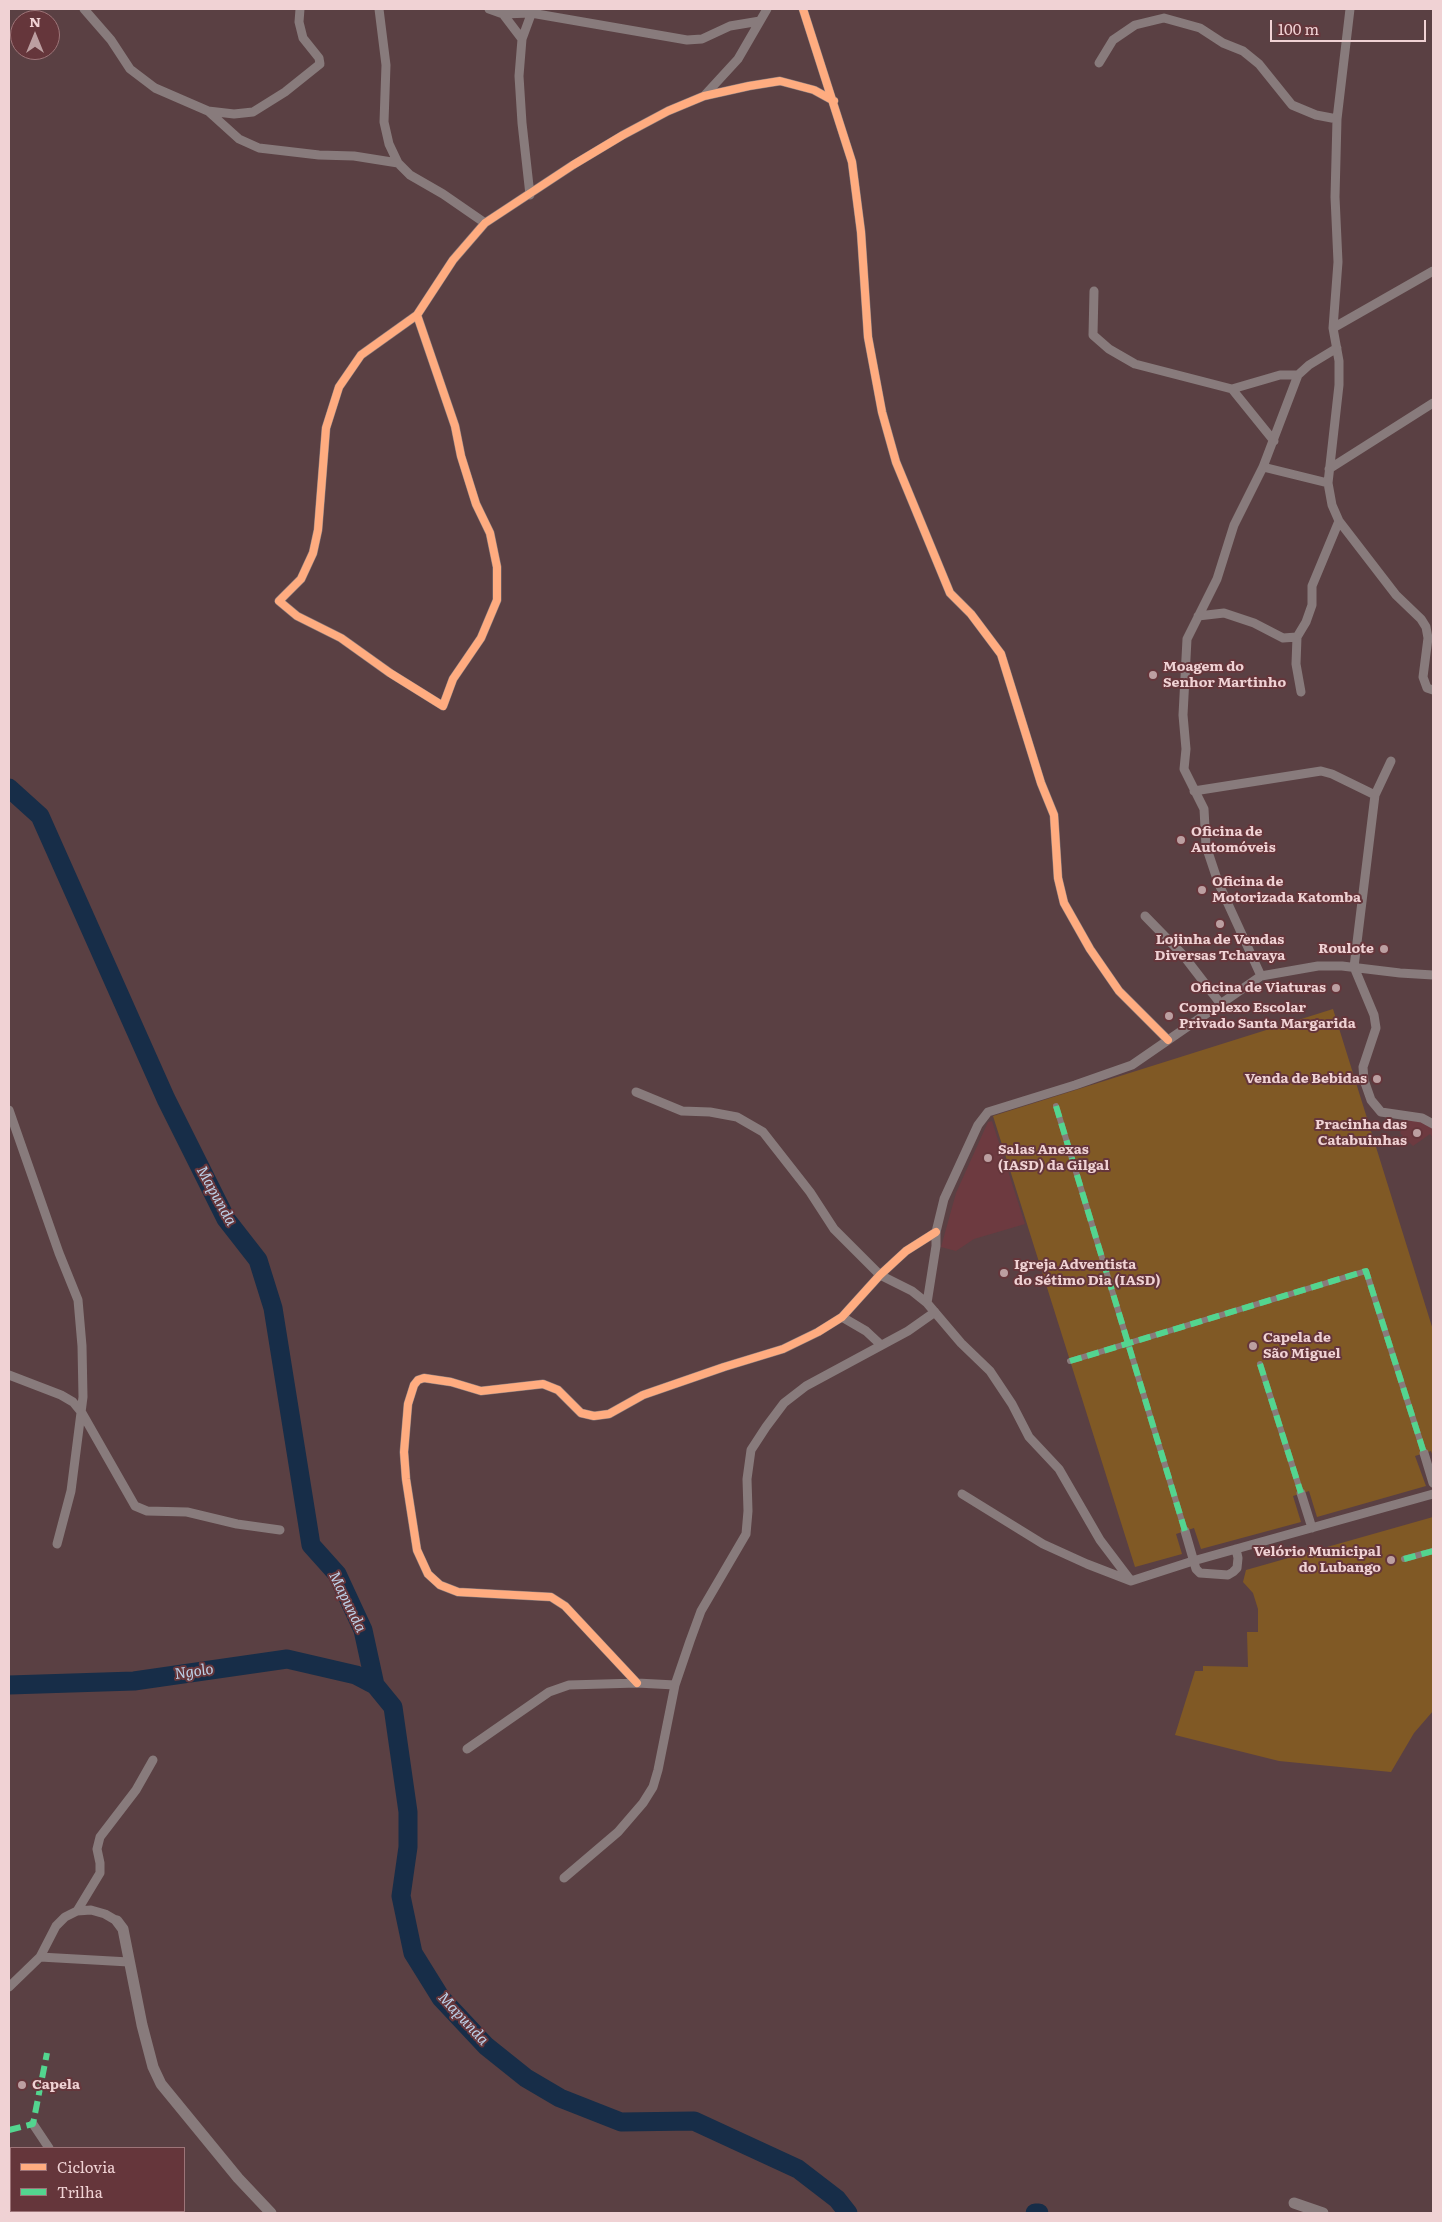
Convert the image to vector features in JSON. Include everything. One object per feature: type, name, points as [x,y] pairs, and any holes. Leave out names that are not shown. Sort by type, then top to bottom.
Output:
[{"type":"street","points":[[84,9],[111,40],[130,69],[155,88],[208,111],[234,114],[253,112],[285,92],[320,64],[319,58],[303,38],[298,9]]},
{"type":"street","points":[[379,9],[386,65],[384,122],[389,144],[398,163],[410,175],[443,194],[485,223]]},
{"type":"street","points":[[489,9],[503,14],[532,11],[686,40],[702,39],[730,26],[760,21]]},
{"type":"street","points":[[704,96],[738,59],[767,9]]},
{"type":"street","points":[[803,9],[817,58],[834,101],[852,162],[861,232],[868,337],[882,412],[896,462],[950,593],[971,614],[1001,654],[1041,783],[1054,815],[1058,878],[1064,903],[1090,949],[1119,992],[1168,1040]]},
{"type":"street","points":[[1350,9],[1337,118],[1335,197],[1338,262],[1333,328],[1337,348],[1339,385],[1328,484],[1332,505],[1339,521],[1396,595],[1430,628],[1424,677],[1427,688],[1433,690]]},
{"type":"street","points":[[530,195],[519,76],[522,39],[532,11]]},
{"type":"street","points":[[503,14],[522,39]]},
{"type":"street","points":[[1099,63],[1113,40],[1135,25],[1164,18],[1200,28],[1223,43],[1243,51],[1259,64],[1292,104],[1316,115],[1337,118]]},
{"type":"street","points":[[417,315],[455,426],[476,504],[490,533],[497,567],[497,600],[481,638],[453,679],[443,706],[390,673],[341,638],[297,616],[279,601],[301,579],[313,553],[318,530],[326,428],[338,387],[361,355],[417,315],[453,260],[485,223],[573,165],[623,135],[668,111],[704,96],[780,81],[814,90],[834,101]]},
{"type":"street","points":[[208,111],[239,139],[259,148],[319,155],[354,156],[398,163]]},
{"type":"street","points":[[1333,328],[1433,271]]},
{"type":"street","points":[[1094,291],[1093,335],[1108,349],[1135,364],[1232,389],[1280,376],[1298,375]]},
{"type":"street","points":[[1261,976],[1218,882],[1206,846],[1204,809],[1184,769],[1186,749],[1183,715],[1187,639],[1217,579],[1234,525],[1263,467],[1298,375],[1309,365],[1337,348]]},
{"type":"street","points":[[1232,389],[1274,441]]},
{"type":"street","points":[[1329,470],[1433,403]]},
{"type":"street","points":[[1263,467],[1328,484]]},
{"type":"street","points":[[1301,692],[1296,664],[1297,636],[1306,622],[1312,605],[1312,586],[1339,521]]},
{"type":"street","points":[[1198,616],[1224,613],[1254,622],[1283,638],[1297,636]]},
{"type":"street","points":[[1391,762],[1375,795],[1354,967],[1374,1015],[1375,1036],[1363,1067],[1364,1080],[1371,1100],[1381,1112],[1422,1118],[1433,1124]]},
{"type":"street","points":[[1194,791],[1321,771],[1332,774],[1375,795]]},
{"type":"street","points":[[1145,916],[1183,954],[1220,1003]]},
{"type":"street","points":[[928,1303],[936,1232],[944,1199],[978,1125],[988,1112],[1075,1086],[1132,1065],[1261,976],[1318,966],[1354,967],[1433,975]]},
{"type":"street","points":[[636,1092],[682,1111],[710,1112],[737,1117],[763,1132],[810,1192],[834,1229],[880,1275],[912,1291],[928,1303],[961,1343],[990,1371],[1012,1404],[1029,1437],[1059,1469],[1100,1540],[1132,1581]]},
{"type":"street","points":[[1056,1106],[1196,1569],[1200,1573],[1228,1575],[1237,1568],[1238,1558],[1236,1549]]},
{"type":"street","points":[[9,1110],[59,1253],[78,1300],[82,1346],[82,1413],[71,1491],[57,1544]]},
{"type":"street","points":[[636,1682],[565,1606],[551,1597],[458,1592],[440,1585],[428,1574],[417,1550],[409,1510],[404,1452],[408,1404],[414,1385],[418,1380],[424,1378],[451,1382],[481,1391],[543,1384],[558,1390],[581,1413],[594,1416],[609,1414],[642,1395],[724,1367],[783,1350],[842,1317],[880,1275],[906,1252],[936,1232]]},
{"type":"street","points":[[1070,1361],[1366,1271],[1433,1483]]},
{"type":"street","points":[[564,1878],[618,1832],[643,1803],[653,1787],[675,1685],[701,1611],[746,1534],[748,1511],[747,1479],[752,1450],[784,1403],[806,1386],[908,1330],[934,1312]]},
{"type":"street","points":[[842,1317],[866,1331],[881,1345]]},
{"type":"street","points":[[1260,1364],[1312,1528]]},
{"type":"street","points":[[9,1374],[62,1395],[73,1402],[82,1413],[135,1506],[146,1511],[188,1512],[237,1524],[280,1530]]},
{"type":"street","points":[[962,1494],[1043,1544],[1087,1564],[1132,1581],[1193,1560],[1433,1494]]},
{"type":"street","points":[[1404,1559],[1433,1551]]},
{"type":"street","points":[[466,1749],[549,1692],[569,1685],[636,1682],[675,1685]]},
{"type":"street","points":[[77,1911],[100,1873],[97,1849],[100,1837],[136,1790],[153,1760]]},
{"type":"street","points":[[9,1987],[40,1957],[56,1926],[65,1917],[77,1911],[91,1910],[105,1914],[117,1921],[122,1929],[153,2067],[161,2084],[238,2178],[271,2213]]},
{"type":"street","points":[[40,1957],[129,1962]]},
{"type":"street","points":[[33,2124],[48,2147]]},
{"type":"street","points":[[1294,2203],[1323,2213]]},
{"type":"shaded area","points":[[1333,1009],[1433,1330],[1433,1457],[1431,1451],[1415,1456],[1426,1486],[1317,1517],[1309,1491],[1293,1496],[1301,1522],[1201,1549],[1194,1528],[1176,1534],[1182,1554],[1135,1567],[993,1116]]},
{"type":"shaded area","name":"Pracinha das Catabuinhas","points":[[1408,1120],[1421,1121],[1433,1127],[1433,1138],[1430,1134],[1413,1146],[1400,1133]]},
{"type":"shaded area","name":"Salas Anexas (IASD) da Gilgal","points":[[992,1121],[1025,1224],[974,1239],[956,1251],[941,1247],[956,1193],[988,1122]]},
{"type":"shaded area","points":[[1433,1517],[1433,1711],[1414,1733],[1391,1772],[1279,1761],[1175,1735],[1195,1671],[1203,1671],[1203,1666],[1248,1667],[1247,1632],[1258,1632],[1258,1609],[1253,1593],[1243,1582],[1246,1570]]},
{"type":"waterway","name":"Mapunda","points":[[9,788],[40,816],[166,1099],[226,1219],[258,1260],[273,1308],[311,1545],[337,1574],[363,1630],[375,1685],[393,1707],[408,1812],[408,1847],[401,1896],[413,1953],[441,1998],[486,2046],[526,2078],[560,2098],[621,2122],[694,2121],[798,2169],[837,2199],[848,2213]]},
{"type":"waterway","name":"Ngolo","points":[[9,1685],[134,1681],[287,1659],[356,1675],[375,1685]]},
{"type":"marked path","points":[[1056,1106],[1185,1531]]},
{"type":"marked path","points":[[1070,1361],[1366,1271],[1424,1453]]},
{"type":"marked path","points":[[1260,1364],[1301,1493]]},
{"type":"marked path","points":[[1404,1559],[1433,1551]]},
{"type":"marked path","points":[[9,2130],[33,2124],[47,2053]]},
{"type":"cycle path","points":[[803,9],[852,162],[861,232],[868,337],[882,412],[896,462],[950,593],[971,614],[1001,654],[1041,783],[1054,815],[1058,878],[1064,903],[1090,949],[1119,991],[1168,1040]]},
{"type":"cycle path","points":[[417,315],[455,426],[461,456],[476,504],[490,533],[497,567],[497,600],[481,638],[453,679],[443,706],[390,673],[341,638],[297,616],[279,601],[301,579],[313,553],[318,530],[326,428],[339,387],[361,355],[417,315],[453,260],[485,223],[573,165],[623,135],[668,111],[704,96],[780,81],[814,90],[834,101]]},
{"type":"cycle path","points":[[637,1683],[565,1606],[551,1597],[458,1592],[440,1585],[428,1574],[417,1550],[406,1479],[404,1452],[408,1404],[414,1385],[418,1380],[424,1378],[451,1382],[481,1391],[543,1384],[558,1390],[581,1413],[594,1416],[609,1414],[643,1395],[783,1349],[818,1332],[842,1317],[880,1275],[906,1251],[936,1232]]},
{"type":"place","name":"Moagem do Senhor Martinho","points":[[1153,675]]},
{"type":"place","name":"Oficina de Automóveis","points":[[1181,840]]},
{"type":"place","name":"Oficina de Motorizada Katomba","points":[[1202,890]]},
{"type":"place","name":"Lojinha de Vendas Diversas Tchavaya","points":[[1220,924]]},
{"type":"place","name":"Roulote","points":[[1384,949]]},
{"type":"place","name":"Oficina de Viaturas","points":[[1336,988]]},
{"type":"place","name":"Complexo Escolar Privado Santa Margarida","points":[[1169,1016]]},
{"type":"place","name":"Venda de Bebidas","points":[[1377,1079]]},
{"type":"place","name":"Pracinha das Catabuinhas","points":[[1417,1133]]},
{"type":"place","name":"Salas Anexas (IASD) da Gilgal","points":[[988,1158]]},
{"type":"place","name":"Igreja Adventista do Sétimo Dia (IASD)","points":[[1004,1273]]},
{"type":"place","name":"Capela de São Miguel","points":[[1253,1346]]},
{"type":"place","name":"Velório Municipal do Lubango","points":[[1391,1560]]},
{"type":"place","name":"Capela","points":[[22,2085]]}]
